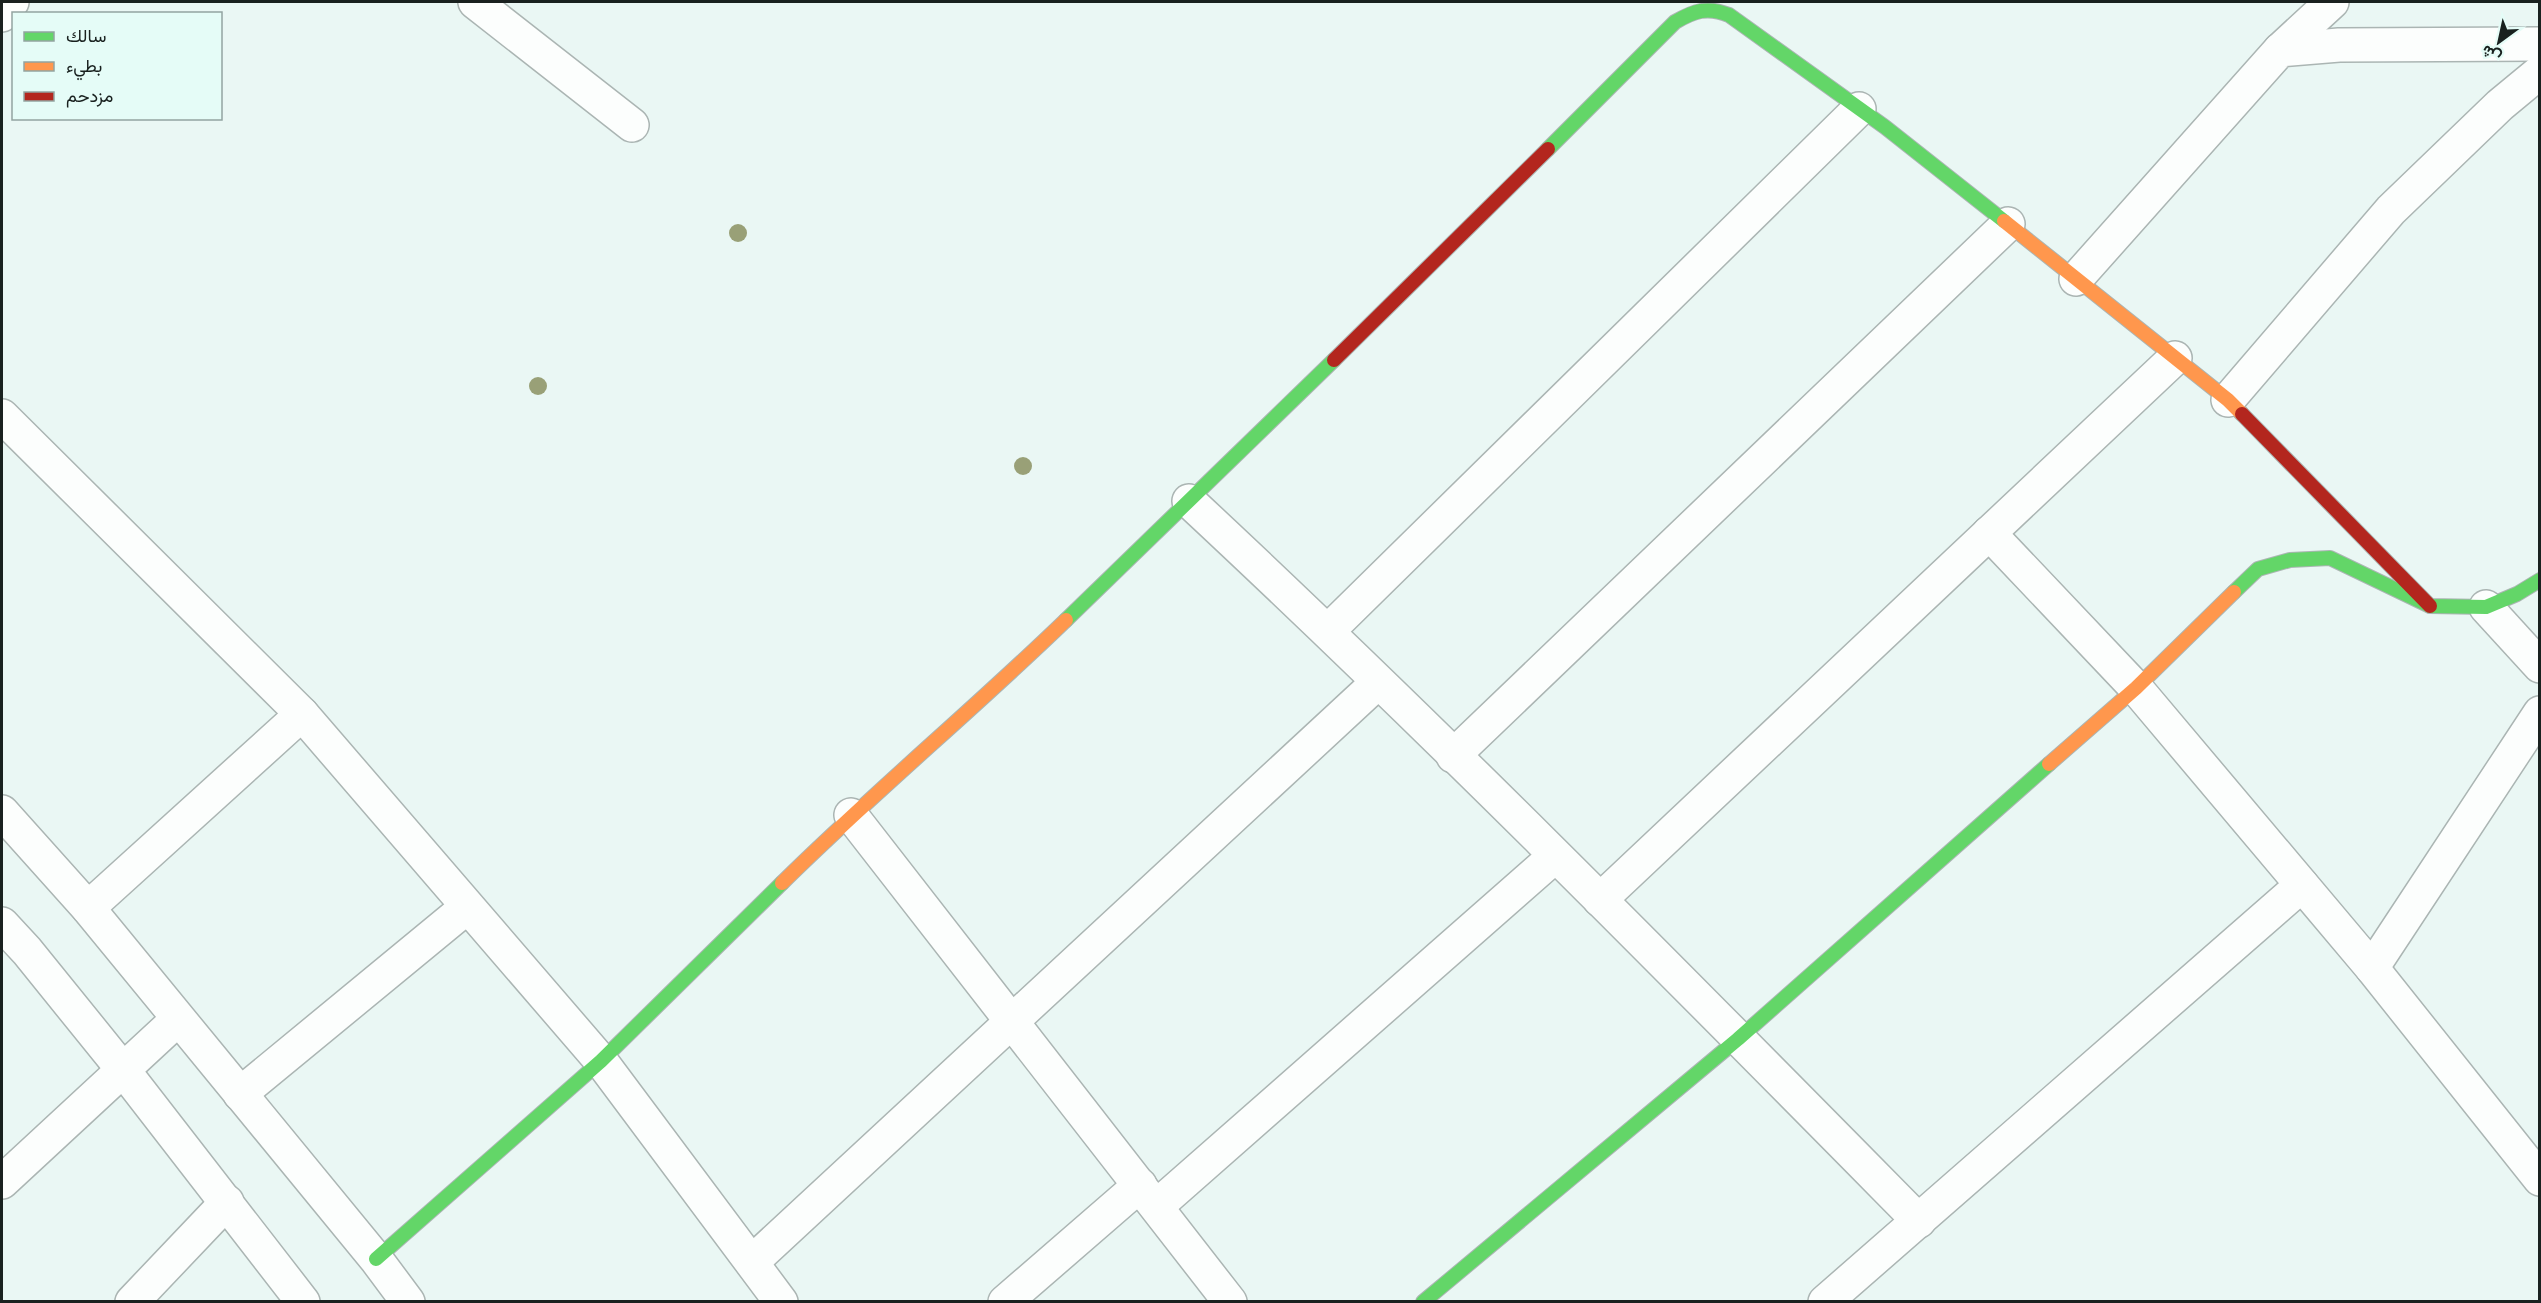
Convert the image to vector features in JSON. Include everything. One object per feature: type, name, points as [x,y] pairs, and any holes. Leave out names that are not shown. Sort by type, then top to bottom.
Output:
[{"type":"street","points":[[2,15],[12,2]]},
{"type":"street","points":[[475,2],[632,125]]},
{"type":"street","points":[[2076,279],[2280,50],[2332,2]]},
{"type":"street","points":[[376,1259],[601,1061],[851,814],[1013,671],[1459,239],[1675,22],[1696,9],[1717,5],[1753,30],[2008,224],[2228,400],[2430,606]]},
{"type":"street","points":[[2280,50],[2339,45],[2540,44]]},
{"type":"street","points":[[2228,400],[2391,210],[2500,105],[2540,72]]},
{"type":"street","points":[[1328,631],[1859,109]]},
{"type":"street","points":[[1453,756],[2008,224]]},
{"type":"street","points":[[1600,900],[2175,358]]},
{"type":"street","points":[[2,416],[302,714],[601,1061],[781,1302]]},
{"type":"street","points":[[1189,501],[1328,631],[1377,683],[1600,900],[1919,1221]]},
{"type":"street","points":[[1989,533],[2136,688],[2372,968],[2540,1179]]},
{"type":"street","points":[[1423,1302],[1738,1039],[2136,688],[2258,569],[2290,560],[2330,558],[2430,606],[2486,607],[2517,594],[2540,579]]},
{"type":"street","points":[[2486,607],[2540,666]]},
{"type":"street","points":[[752,1262],[1377,683]]},
{"type":"street","points":[[2372,968],[2540,713]]},
{"type":"street","points":[[88,908],[302,714]]},
{"type":"street","points":[[2,812],[88,908],[376,1259],[408,1302]]},
{"type":"street","points":[[851,814],[1230,1302]]},
{"type":"street","points":[[1005,1302],[1149,1196],[1555,856]]},
{"type":"street","points":[[1841,1297],[1919,1221],[2302,885]]},
{"type":"street","points":[[240,1094],[467,907]]},
{"type":"street","points":[[2,924],[27,951],[124,1071],[301,1300]]},
{"type":"street","points":[[2,1182],[124,1071],[178,1018]]},
{"type":"street","points":[[132,1302],[227,1202]]},
{"type":"traffic: fast","points":[[1548,149],[1675,22],[1701,11],[1721,12],[1729,15],[1885,127],[2004,221]]},
{"type":"traffic: fast","points":[[1066,620],[1334,360]]},
{"type":"traffic: fast","points":[[2234,592],[2258,569],[2290,560],[2330,558],[2430,606],[2486,607],[2517,594],[2540,580]]},
{"type":"traffic: fast","points":[[1423,1302],[1738,1039],[2049,764]]},
{"type":"traffic: fast","points":[[376,1259],[601,1061],[782,883]]},
{"type":"traffic: slow","points":[[2004,221],[2228,400],[2242,414]]},
{"type":"traffic: slow","points":[[2049,764],[2136,688],[2234,592]]},
{"type":"traffic: slow","points":[[782,883],[1066,620]]},
{"type":"traffic: jam","points":[[1334,360],[1548,149]]},
{"type":"traffic: jam","points":[[2242,414],[2430,606]]}]
